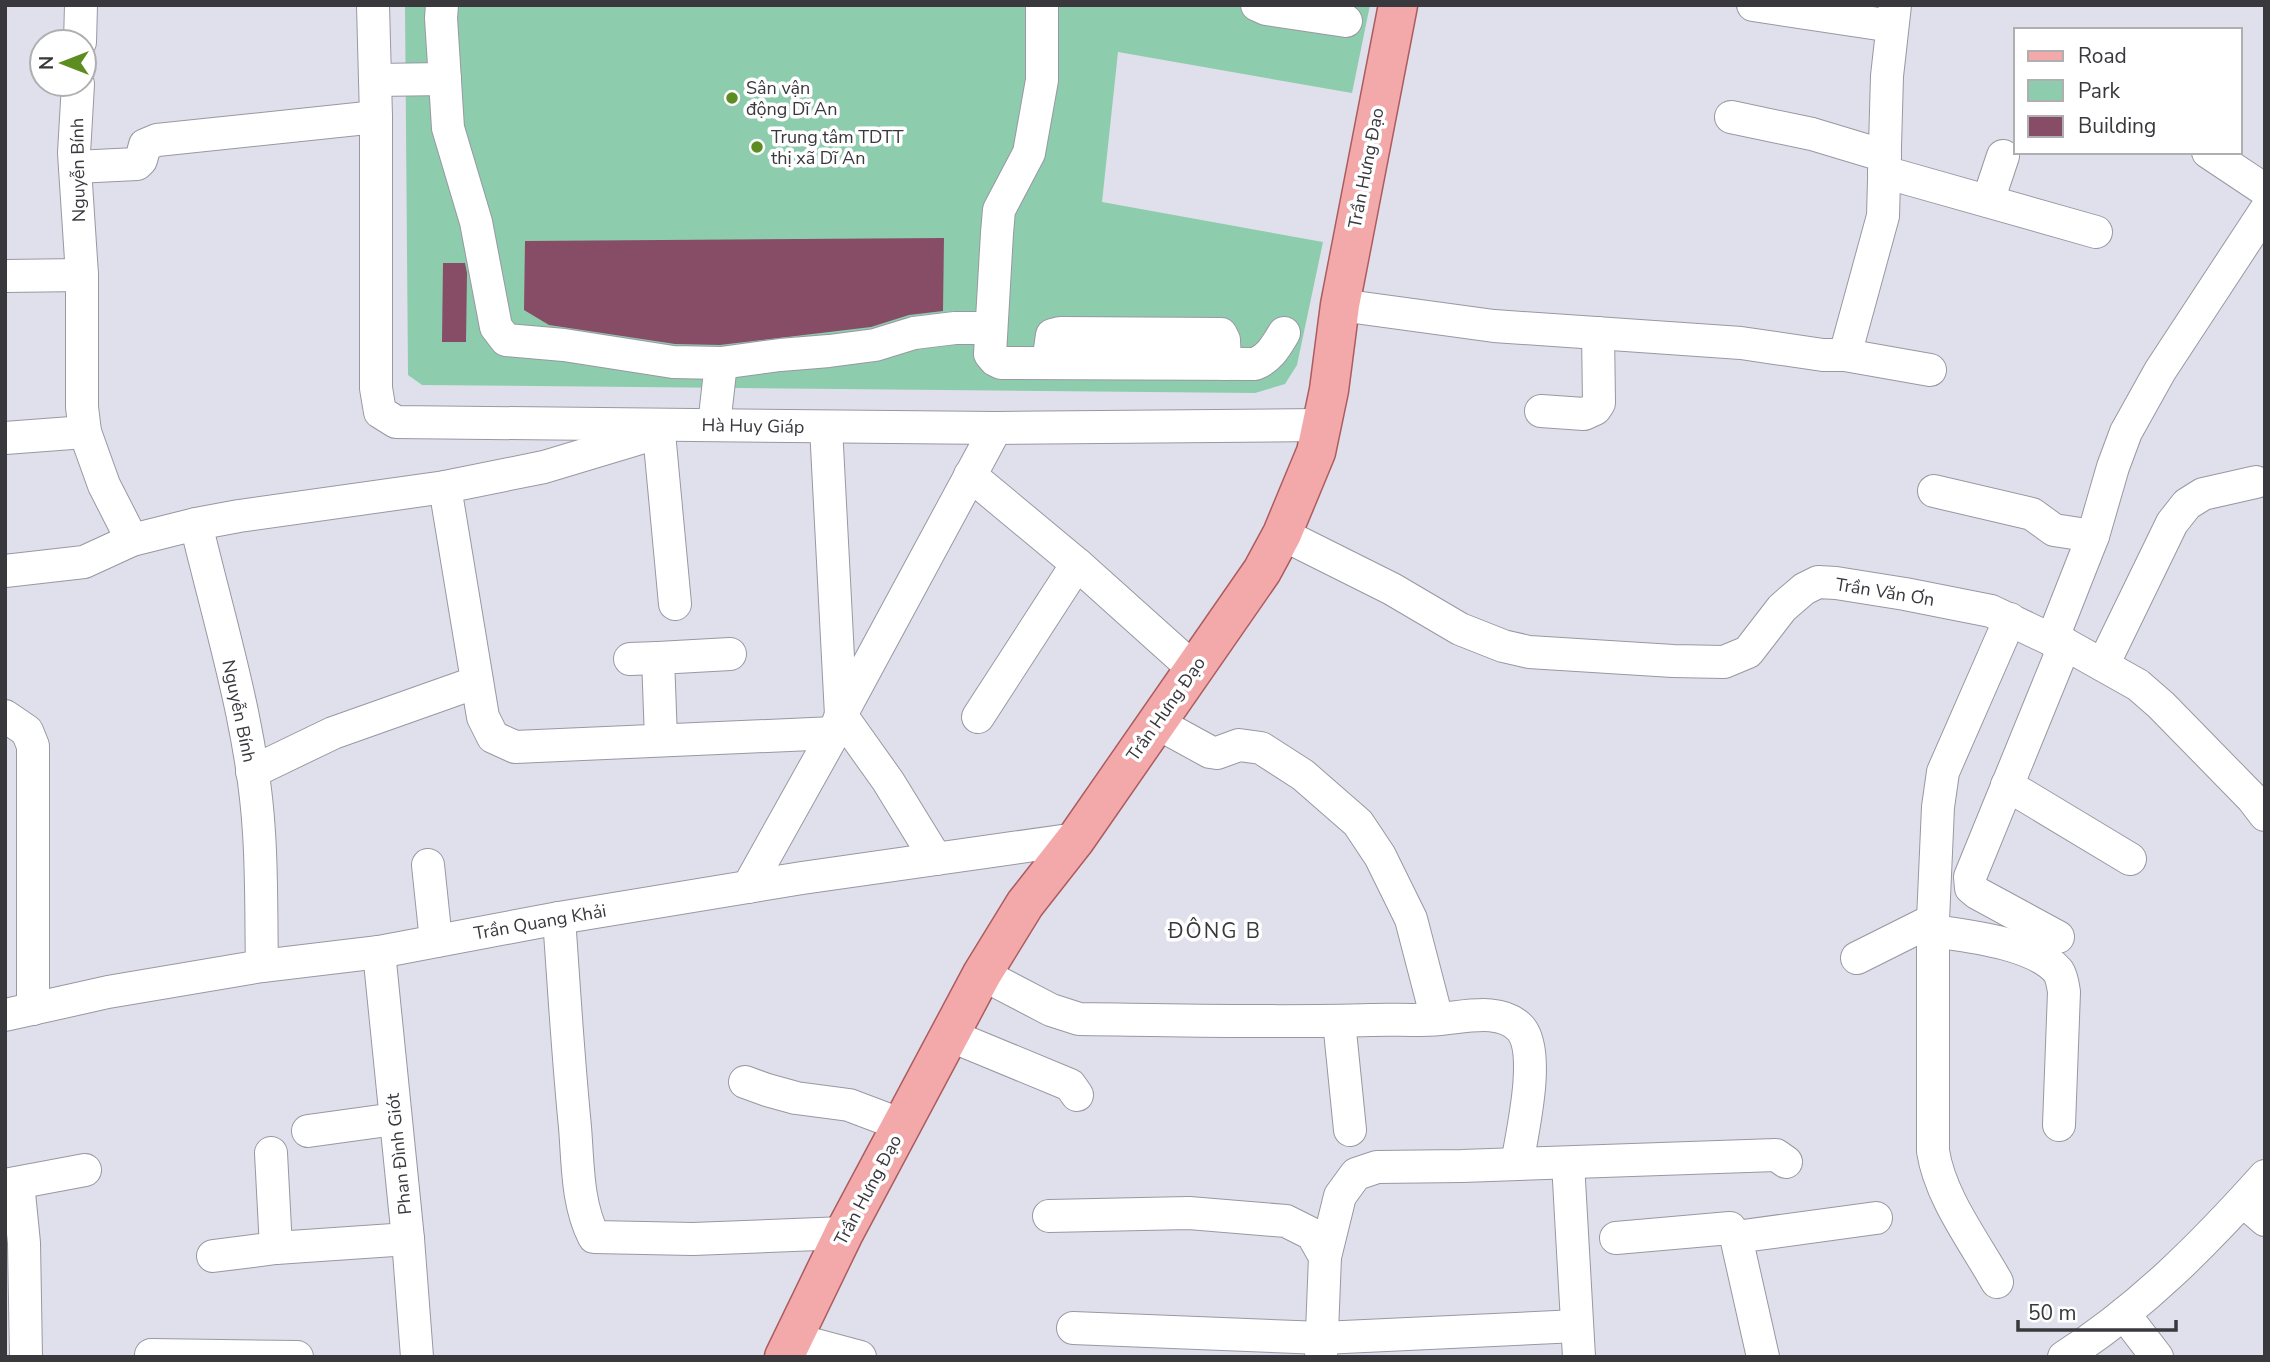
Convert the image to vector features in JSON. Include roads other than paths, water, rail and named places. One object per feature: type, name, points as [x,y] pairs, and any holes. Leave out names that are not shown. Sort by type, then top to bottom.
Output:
[{"type":"main road","name":"Trần Hưng Đạo","points":[[788,1348],[844,1233],[982,974],[1025,904],[1076,839],[1262,571],[1282,534],[1316,452],[1322,425],[1340,305],[1398,5]]},
{"type":"street","points":[[80,28],[81,5]]},
{"type":"street","points":[[373,5],[376,117],[376,388],[380,412],[396,422],[419,424],[669,429],[675,604]]},
{"type":"street","points":[[442,5],[448,128],[476,222],[496,327],[506,340],[564,345],[673,362],[721,363],[875,345],[927,331],[991,328]]},
{"type":"street","points":[[1042,5],[1042,80],[1028,153],[999,210],[990,354],[1001,363],[1255,364],[1264,361],[1272,353],[1284,333]]},
{"type":"street","points":[[1257,5],[1266,9],[1346,21]]},
{"type":"street","points":[[1753,5],[1894,16],[1887,76],[1883,216],[1845,355]]},
{"type":"street","points":[[375,80],[444,79]]},
{"type":"street","name":"Nguyễn Bính","points":[[77,98],[74,153],[82,275],[82,407],[85,432],[104,485],[132,540]]},
{"type":"street","points":[[75,167],[136,164],[141,160],[145,145],[157,140],[376,117]]},
{"type":"street","points":[[1731,117],[1812,134],[1988,201],[2096,232]]},
{"type":"street","points":[[2211,154],[2265,190]]},
{"type":"street","points":[[1988,201],[2003,156]]},
{"type":"street","points":[[2058,937],[1977,893],[1971,888],[1970,877],[2007,785],[2058,642],[2126,432],[2160,371],[2265,212]]},
{"type":"street","points":[[5,276],[82,275]]},
{"type":"street","points":[[1340,305],[1494,326],[1741,344],[1815,354],[1845,355],[1930,370]]},
{"type":"street","points":[[1541,411],[1584,414],[1595,409],[1599,402],[1598,333]]},
{"type":"street","points":[[714,425],[721,363]]},
{"type":"street","name":"Hà Huy Giáp","points":[[196,524],[445,487],[544,467],[669,429],[714,425],[996,428],[1322,425]]},
{"type":"street","points":[[827,427],[837,724],[888,781],[936,859]]},
{"type":"street","points":[[748,887],[996,428]]},
{"type":"street","points":[[5,438],[85,432]]},
{"type":"street","points":[[970,475],[1077,564],[1194,669]]},
{"type":"street","points":[[2103,665],[2172,523],[2187,504],[2203,495],[2256,482]]},
{"type":"street","points":[[445,487],[483,717],[494,737],[515,747],[661,740],[837,724]]},
{"type":"street","points":[[1934,491],[2032,514],[2054,530],[2093,536]]},
{"type":"street","points":[[5,571],[84,562],[132,540],[196,524]]},
{"type":"street","name":"Nguyễn Bính","points":[[196,524],[239,701],[252,772],[260,832],[262,966]]},
{"type":"street","name":"Trần Văn Ơn","points":[[1282,534],[1392,589],[1460,629],[1503,646],[1529,652],[1724,662],[1748,652],[1782,608],[1804,589],[1818,582],[1905,594],[1991,611],[2058,642],[2138,685],[2161,705],[2265,814]]},
{"type":"street","points":[[978,717],[1077,564]]},
{"type":"street","points":[[1997,1282],[1945,1192],[1936,1168],[1933,1151],[1933,926],[1938,807],[1943,772],[2010,619]]},
{"type":"street","points":[[661,740],[644,658],[730,654]]},
{"type":"street","points":[[252,772],[333,733],[477,682]]},
{"type":"street","points":[[5,716],[27,731],[33,746],[19,1012]]},
{"type":"street","points":[[1157,723],[1210,752],[1238,745],[1261,748],[1303,775],[1358,822],[1380,856],[1411,919],[1437,1019]]},
{"type":"street","points":[[2007,785],[2130,859]]},
{"type":"street","name":"Trần Quang Khải","points":[[19,1012],[108,992],[262,966],[379,951],[748,887],[1076,839]]},
{"type":"street","points":[[428,865],[436,941]]},
{"type":"street","points":[[559,918],[568,1060],[581,1199],[594,1237],[705,1239],[844,1233]]},
{"type":"street","points":[[1857,958],[1933,926],[2013,946],[2049,963],[2060,974],[2064,992],[2059,1125]]},
{"type":"street","name":"Phan Đình Giót","points":[[379,951],[417,1357]]},
{"type":"street","points":[[982,974],[1051,1010],[1079,1019],[1339,1021],[1437,1019],[1482,1015],[1513,1021],[1523,1031],[1530,1063],[1530,1085],[1517,1164]]},
{"type":"street","points":[[1339,1021],[1350,1130]]},
{"type":"street","points":[[949,1035],[1070,1085],[1077,1095]]},
{"type":"street","points":[[745,1082],[796,1098],[849,1105],[902,1125]]},
{"type":"street","points":[[308,1131],[395,1119]]},
{"type":"street","points":[[271,1153],[276,1248]]},
{"type":"street","points":[[1322,1348],[1325,1256],[1340,1196],[1356,1174],[1377,1167],[1776,1155],[1786,1161]]},
{"type":"street","points":[[1073,1328],[1322,1348],[1578,1341],[1568,1163]]},
{"type":"street","points":[[26,1357],[24,1243],[12,1184],[85,1170]]},
{"type":"street","points":[[2064,1357],[2254,1210],[2265,1176]]},
{"type":"street","points":[[1049,1216],[1189,1213],[1286,1221],[1312,1234],[1325,1256]]},
{"type":"street","points":[[1736,1237],[1876,1218]]},
{"type":"street","points":[[1616,1238],[1730,1228],[1736,1237],[1763,1357]]},
{"type":"street","points":[[213,1256],[276,1248],[408,1239]]},
{"type":"street","points":[[2123,1314],[2157,1357]]},
{"type":"street","points":[[788,1348],[860,1357]]},
{"type":"street","points":[[151,1355],[297,1357]]},
{"type":"place","name":"Sân vận động Dĩ An","points":[[732,98]]},
{"type":"place","name":"Trung tâm TDTT thị xã Dĩ An","points":[[757,147]]},
{"type":"district","name":"ĐÔNG B","points":[[1215,931]]}]
